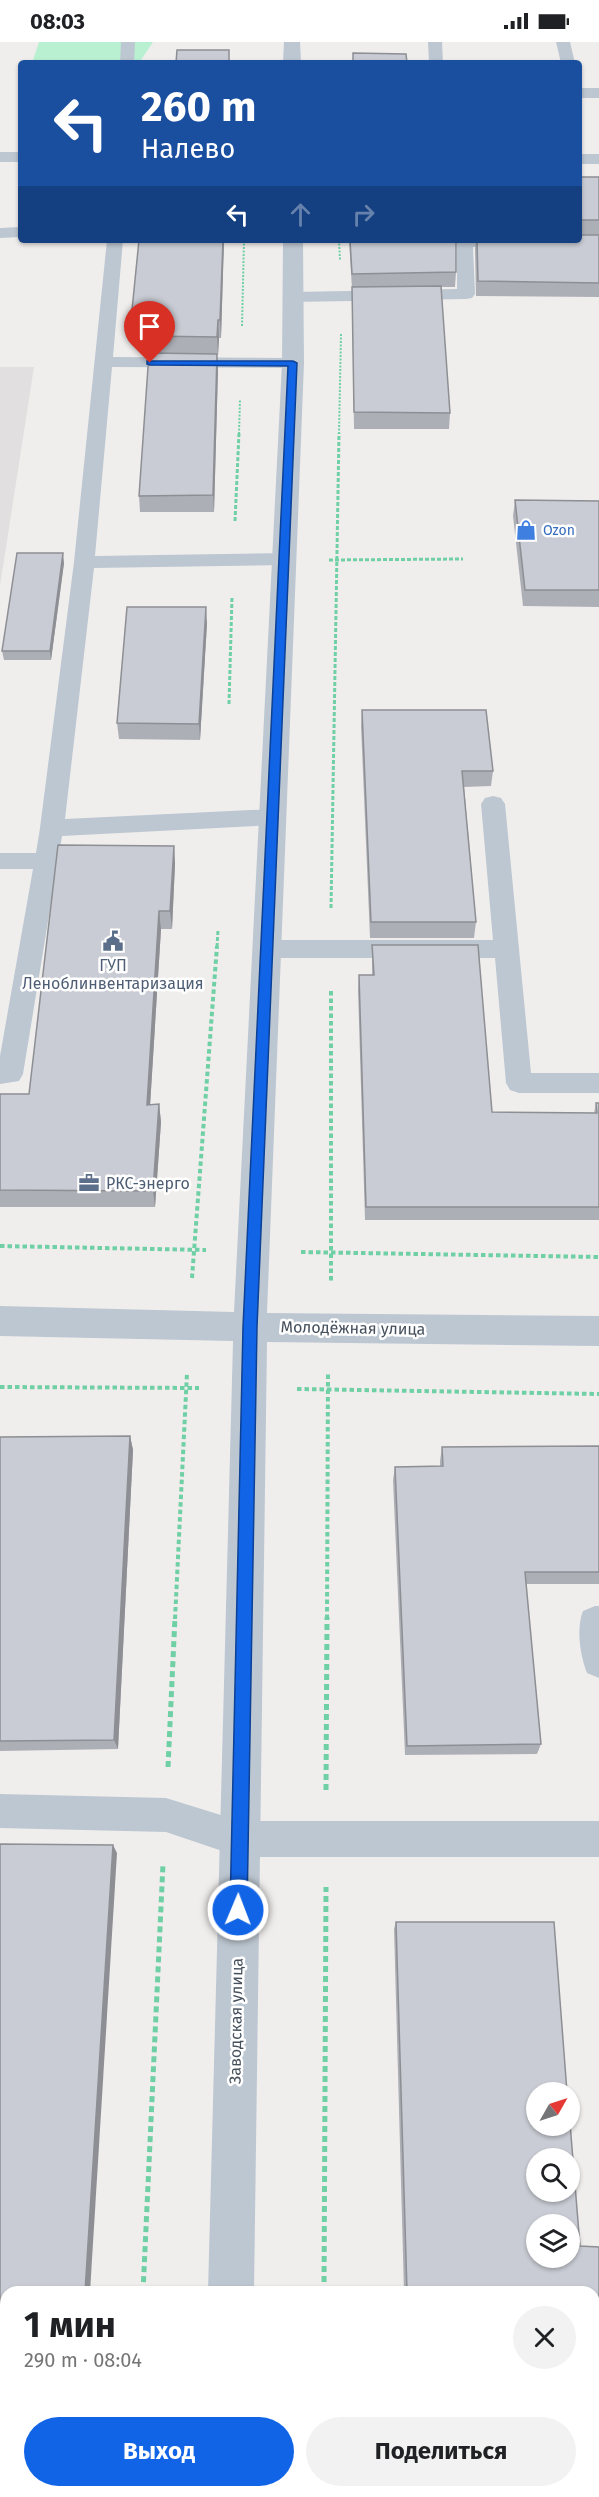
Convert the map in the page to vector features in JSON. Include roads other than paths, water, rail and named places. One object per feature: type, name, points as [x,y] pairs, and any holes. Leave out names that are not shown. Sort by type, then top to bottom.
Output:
[{"type":"street","points":[[292,42],[292,60]]},
{"type":"street","points":[[0,157],[18,157]]},
{"type":"street","points":[[582,159],[599,159]]},
{"type":"street","name":"Заводская улица","points":[[231,2286],[250,1327],[293,363],[293,243]]},
{"type":"street","name":"Молодёжная улица","points":[[0,1321],[190,1326],[599,1331]]},
{"type":"lane","points":[[127,60],[128,42]]},
{"type":"lane","points":[[435,42],[436,60]]},
{"type":"lane","points":[[564,42],[567,60]]},
{"type":"lane","points":[[582,93],[599,93]]},
{"type":"lane","points":[[0,232],[18,232]]},
{"type":"lane","points":[[0,1074],[10,1074],[52,828],[84,562],[115,243]]},
{"type":"lane","points":[[293,297],[466,294],[464,243]]},
{"type":"lane","points":[[104,362],[293,363]]},
{"type":"lane","points":[[84,562],[285,560]]},
{"type":"lane","points":[[493,804],[519,1083],[599,1083]]},
{"type":"lane","points":[[52,828],[273,817]]},
{"type":"lane","points":[[0,861],[46,861]]},
{"type":"lane","points":[[267,949],[506,949]]},
{"type":"lane","points":[[599,1622],[595,1622],[599,1662]]},
{"type":"lane","points":[[0,1811],[166,1815],[240,1839],[599,1839]]},
{"type":"place","name":"Ozon","points":[[526,530]]},
{"type":"place","name":"ГУП Леноблинвентаризация","points":[[113,941]]},
{"type":"place","name":"РКС-энерго","points":[[89,1183]]}]
